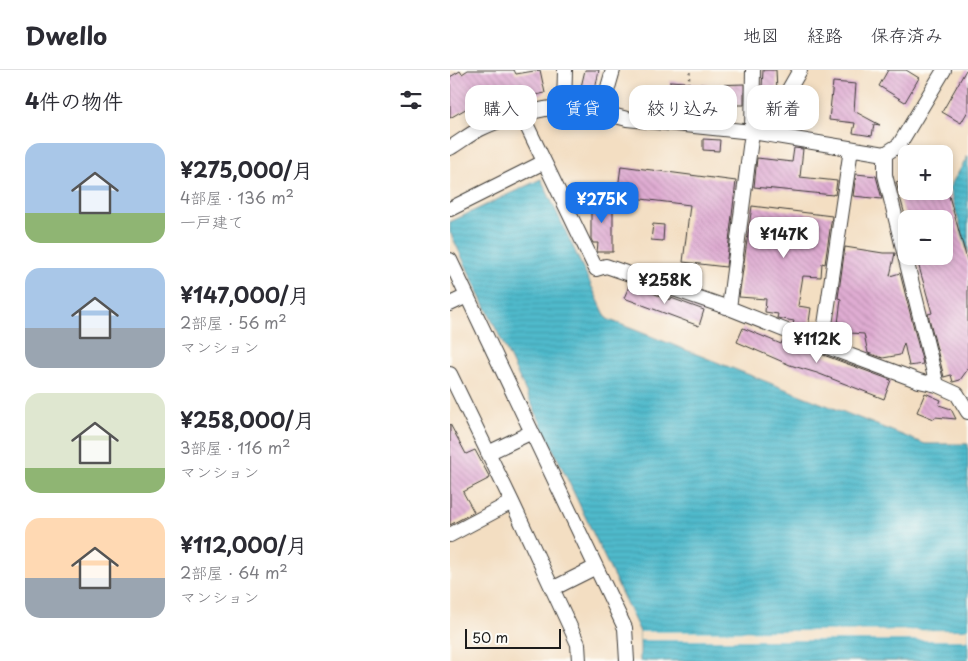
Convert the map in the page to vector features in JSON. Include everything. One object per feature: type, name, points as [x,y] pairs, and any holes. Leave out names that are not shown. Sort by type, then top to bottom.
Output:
[{"type":"street","points":[[565,70],[565,85]]},
{"type":"street","points":[[609,85],[613,70]]},
{"type":"street","points":[[729,308],[758,133],[753,70]]},
{"type":"street","points":[[758,133],[800,70]]},
{"type":"street","points":[[730,130],[885,154],[898,146],[944,70]]},
{"type":"street","points":[[450,148],[478,130]]},
{"type":"street","points":[[529,130],[596,269],[606,266],[729,308],[822,346],[919,381],[937,385],[957,394],[968,412]]},
{"type":"street","points":[[822,346],[851,149]]},
{"type":"street","points":[[885,154],[885,175],[937,385]]},
{"type":"street","points":[[450,210],[544,162]]},
{"type":"street","points":[[450,260],[625,628],[627,661]]},
{"type":"street","points":[[450,304],[467,296]]},
{"type":"street","points":[[450,374],[578,644],[579,661]]},
{"type":"street","points":[[488,453],[532,432]]},
{"type":"street","points":[[450,535],[512,502]]},
{"type":"street","points":[[552,589],[596,567]]},
{"type":"path","points":[[688,85],[690,70]]},
{"type":"water","points":[[968,156],[968,253],[953,200],[953,181]]},
{"type":"water","points":[[541,179],[607,319],[925,444],[968,444],[968,661],[640,661],[640,632],[450,232],[450,222]]},
{"type":"pier","points":[[968,629],[968,639],[966,640],[640,640],[640,632]]},
{"type":"building","points":[[468,70],[514,70],[516,74],[540,70],[545,93],[537,95],[537,85],[465,85],[465,109],[450,118],[450,77],[460,71],[462,74]]},
{"type":"building","points":[[585,70],[599,70],[596,85],[581,85]]},
{"type":"building","points":[[763,70],[776,70],[777,85],[762,85]]},
{"type":"building","points":[[888,70],[906,70],[919,78],[905,102],[879,86]]},
{"type":"building","points":[[966,70],[968,70],[968,111],[961,123],[942,112]]},
{"type":"building","points":[[670,81],[711,85],[670,85]]},
{"type":"building","points":[[833,82],[856,84],[854,111],[880,125],[874,124],[872,136],[853,133],[855,123],[829,120]]},
{"type":"building","points":[[744,84],[744,105],[737,105],[737,85],[711,85]]},
{"type":"building","points":[[703,139],[720,140],[719,151],[703,150]]},
{"type":"building","points":[[794,148],[803,149],[800,177],[837,181],[835,195],[754,187],[757,158],[792,162]]},
{"type":"building","points":[[621,166],[736,181],[726,267],[683,262],[690,205],[617,196]]},
{"type":"building","points":[[856,174],[876,176],[882,199],[853,196]]},
{"type":"building","points":[[591,198],[613,198],[613,252],[597,252],[598,243],[593,243],[591,239]]},
{"type":"building","points":[[901,200],[950,200],[953,210],[904,210]]},
{"type":"building","points":[[752,206],[832,216],[825,264],[822,263],[821,277],[803,276],[798,306],[811,308],[808,329],[793,324],[794,321],[777,318],[778,314],[765,312],[766,299],[739,297]]},
{"type":"building","points":[[953,210],[968,263],[968,369],[960,380],[953,382],[951,375],[944,377],[928,314],[932,313],[919,265],[953,265]]},
{"type":"building","points":[[653,224],[664,225],[663,241],[651,240]]},
{"type":"building","points":[[845,247],[895,253],[890,276],[900,273],[923,364],[909,366],[904,343],[900,355],[883,358],[868,353],[864,334],[837,332],[841,299],[838,298]]},
{"type":"building","points":[[630,284],[670,300],[671,298],[704,310],[699,326],[624,298]]},
{"type":"building","points":[[743,328],[781,344],[783,340],[891,380],[884,399],[817,373],[790,365],[737,342]]},
{"type":"building","points":[[925,393],[941,400],[939,405],[951,409],[956,419],[935,417],[934,419],[917,412]]},
{"type":"building","points":[[450,424],[466,454],[475,450],[490,478],[463,492],[474,512],[450,525]]}]
